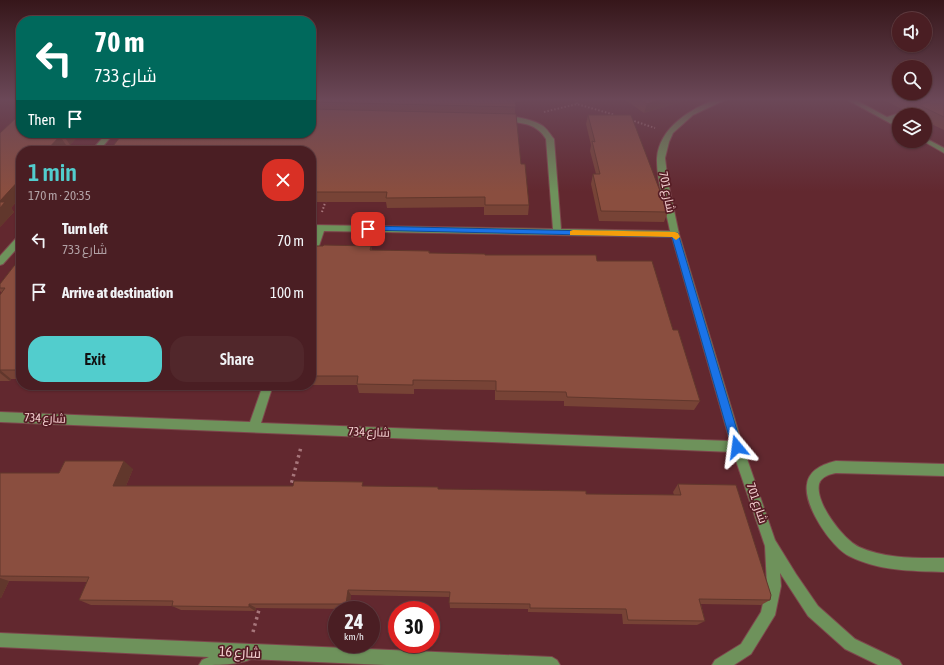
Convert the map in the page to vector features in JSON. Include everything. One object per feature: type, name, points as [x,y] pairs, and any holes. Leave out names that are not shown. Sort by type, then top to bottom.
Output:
[{"type":"street","points":[[545,130],[550,139],[557,232]]},
{"type":"street","name":"شارع 701","points":[[672,130],[665,142],[661,158],[664,182],[675,234],[737,447],[770,543],[791,579],[813,611],[850,644],[894,665]]},
{"type":"street","points":[[99,146],[107,138]]},
{"type":"street","points":[[932,144],[944,151]]},
{"type":"street","points":[[316,228],[675,234]]},
{"type":"street","points":[[0,262],[16,244]]},
{"type":"street","points":[[254,427],[266,390]]},
{"type":"street","name":"شارع 734","points":[[0,417],[737,447]]},
{"type":"street","points":[[944,470],[836,467],[825,470],[817,476],[813,485],[815,500],[823,517],[833,533],[846,546],[867,557],[888,563],[944,565]]},
{"type":"street","name":"شارع 701","points":[[720,665],[746,649],[768,615],[774,586],[770,543]]},
{"type":"street","name":"شارع 16","points":[[0,640],[552,665]]},
{"type":"street","points":[[206,665],[252,652]]},
{"type":"path","points":[[663,130],[670,132]]},
{"type":"path","points":[[316,228],[327,198]]},
{"type":"path","points":[[290,491],[306,429]]},
{"type":"path","points":[[252,652],[262,598]]},
{"type":"building","points":[[3,130],[16,130],[16,138],[58,138],[51,146],[16,146],[16,183],[0,201],[0,133]]},
{"type":"building","points":[[316,130],[518,130],[521,164],[525,164],[529,205],[485,205],[485,197],[386,198],[387,192],[316,192],[316,146],[113,146],[119,138],[316,138]]},
{"type":"building","points":[[592,130],[637,130],[668,212],[601,211],[593,174],[600,174],[592,141],[595,142]]},
{"type":"building","points":[[0,202],[5,202],[0,208]]},
{"type":"building","points":[[316,246],[371,246],[370,250],[429,251],[429,253],[485,255],[596,255],[597,261],[652,261],[673,330],[678,330],[700,401],[567,397],[566,392],[496,391],[496,381],[413,380],[413,385],[357,384],[358,376],[316,376]]},
{"type":"building","points":[[16,263],[16,370],[0,370],[0,295],[5,288],[0,288],[0,284]]},
{"type":"building","points":[[65,461],[124,461],[113,486],[293,486],[294,481],[363,482],[362,486],[438,487],[438,489],[586,491],[586,494],[681,495],[678,484],[736,485],[771,595],[770,600],[699,599],[705,621],[628,620],[626,609],[530,608],[530,604],[449,603],[450,592],[348,590],[346,601],[328,601],[328,604],[249,604],[249,607],[172,606],[173,601],[79,600],[89,577],[0,576],[0,473],[59,473]]},
{"type":"slow traffic","points":[[573,233],[675,234],[676,237]]},
{"type":"route","points":[[368,229],[675,234],[737,447]]}]
